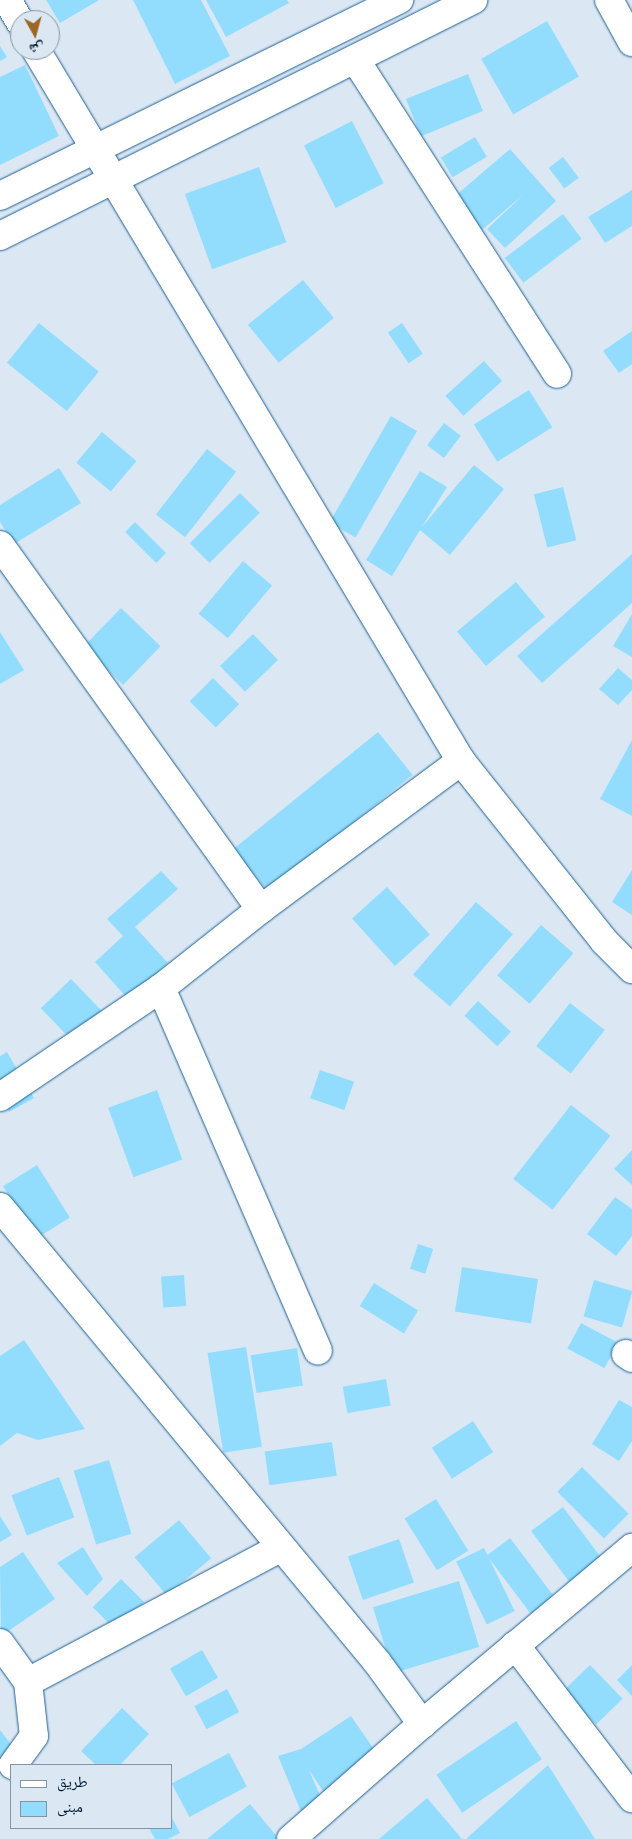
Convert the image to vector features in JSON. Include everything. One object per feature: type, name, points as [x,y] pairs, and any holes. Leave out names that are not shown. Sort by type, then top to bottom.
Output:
[{"type":"street","points":[[0,196],[93,148],[398,0]]},
{"type":"street","points":[[0,236],[473,0]]},
{"type":"street","points":[[609,0],[632,42]]},
{"type":"street","points":[[355,59],[556,374]]},
{"type":"street","points":[[42,60],[461,761],[604,941],[632,969]]},
{"type":"street","points":[[0,545],[262,909]]},
{"type":"street","points":[[0,1097],[160,988],[262,909],[461,761]]},
{"type":"street","points":[[160,988],[318,1350]]},
{"type":"street","points":[[0,1207],[280,1548],[377,1662],[422,1724]]},
{"type":"street","points":[[28,1682],[280,1548]]},
{"type":"street","points":[[291,1839],[422,1724],[632,1548]]},
{"type":"street","points":[[0,1643],[28,1682],[34,1736],[14,1764]]},
{"type":"street","points":[[515,1645],[632,1798]]},
{"type":"street","points":[[0,1783],[10,1770]]},
{"type":"building","points":[[46,0],[99,0],[60,23],[60,10],[52,10]]},
{"type":"building","points":[[133,0],[201,0],[230,56],[175,84]]},
{"type":"building","points":[[206,0],[287,0],[289,3],[226,37]]},
{"type":"building","points":[[547,21],[579,76],[513,114],[481,59]]},
{"type":"building","points":[[0,46],[7,57],[0,61]]},
{"type":"building","points":[[25,65],[59,136],[0,165],[0,77]]},
{"type":"building","points":[[468,74],[483,111],[421,136],[406,99]]},
{"type":"building","points":[[352,121],[384,183],[336,208],[304,146]]},
{"type":"building","points":[[475,137],[487,157],[453,177],[441,158]]},
{"type":"building","points":[[510,149],[556,201],[505,248],[487,229],[524,194],[482,230],[454,197]]},
{"type":"building","points":[[563,157],[579,178],[564,189],[549,168]]},
{"type":"building","points":[[259,167],[286,242],[212,269],[185,194]]},
{"type":"building","points":[[632,190],[632,226],[605,243],[588,217]]},
{"type":"building","points":[[563,214],[582,239],[523,283],[505,258]]},
{"type":"building","points":[[303,280],[334,318],[279,363],[248,325]]},
{"type":"building","points":[[39,323],[99,371],[67,411],[7,363]]},
{"type":"building","points":[[402,323],[423,354],[409,363],[388,333]]},
{"type":"building","points":[[632,331],[632,364],[619,373],[603,351]]},
{"type":"building","points":[[484,361],[502,381],[463,416],[445,396]]},
{"type":"building","points":[[529,390],[552,427],[497,462],[474,424]]},
{"type":"building","points":[[391,416],[417,431],[355,538],[330,523]]},
{"type":"building","points":[[444,423],[461,436],[444,458],[427,445]]},
{"type":"building","points":[[102,432],[136,461],[111,492],[76,463]]},
{"type":"building","points":[[207,449],[236,472],[185,537],[156,514]]},
{"type":"building","points":[[474,465],[504,489],[450,555],[420,530],[392,576],[366,560],[420,471],[447,487],[422,527]]},
{"type":"building","points":[[59,468],[81,503],[14,544],[0,522],[0,505]]},
{"type":"building","points":[[563,487],[576,540],[547,548],[534,494]]},
{"type":"building","points":[[240,493],[260,513],[210,563],[190,543]]},
{"type":"building","points":[[135,522],[166,553],[156,563],[125,532]]},
{"type":"building","points":[[632,554],[632,603],[542,683],[517,656]]},
{"type":"building","points":[[243,561],[272,585],[228,638],[199,614]]},
{"type":"building","points":[[516,582],[545,616],[486,666],[457,631]]},
{"type":"building","points":[[121,608],[161,646],[123,685],[83,647]]},
{"type":"building","points":[[632,614],[632,657],[613,646]]},
{"type":"building","points":[[0,632],[24,670],[0,684]]},
{"type":"building","points":[[253,634],[278,660],[245,692],[220,666]]},
{"type":"building","points":[[618,668],[632,680],[632,690],[618,705],[599,689]]},
{"type":"building","points":[[213,678],[239,704],[216,727],[190,701]]},
{"type":"building","points":[[378,732],[413,775],[268,892],[233,849]]},
{"type":"building","points":[[632,740],[632,816],[600,799]]},
{"type":"building","points":[[632,870],[632,915],[612,902]]},
{"type":"building","points":[[161,871],[178,889],[135,927],[168,963],[128,999],[95,962],[123,936],[107,919]]},
{"type":"building","points":[[387,887],[430,935],[395,966],[352,918]]},
{"type":"building","points":[[476,902],[513,934],[450,1007],[413,974]]},
{"type":"building","points":[[541,925],[573,953],[529,1004],[497,976]]},
{"type":"building","points":[[71,979],[117,1026],[87,1056],[41,1008]]},
{"type":"building","points":[[478,1001],[511,1032],[497,1046],[464,1016]]},
{"type":"building","points":[[570,1003],[605,1030],[571,1073],[536,1046]]},
{"type":"building","points":[[7,1052],[34,1098],[9,1112],[0,1096],[0,1056]]},
{"type":"building","points":[[320,1070],[354,1082],[344,1110],[310,1098]]},
{"type":"building","points":[[157,1090],[182,1160],[133,1177],[108,1108]]},
{"type":"building","points":[[571,1105],[610,1136],[553,1210],[513,1179]]},
{"type":"building","points":[[632,1150],[632,1185],[614,1169]]},
{"type":"building","points":[[37,1165],[70,1218],[36,1239],[3,1186]]},
{"type":"building","points":[[615,1197],[632,1209],[632,1236],[616,1256],[587,1234]]},
{"type":"building","points":[[418,1244],[433,1249],[425,1274],[410,1269]]},
{"type":"building","points":[[462,1267],[538,1279],[531,1323],[455,1311]]},
{"type":"building","points":[[184,1275],[186,1306],[163,1308],[161,1277]]},
{"type":"building","points":[[594,1280],[632,1291],[622,1328],[584,1317]]},
{"type":"building","points":[[374,1283],[418,1311],[404,1333],[360,1306]]},
{"type":"building","points":[[581,1323],[618,1343],[604,1368],[567,1349]]},
{"type":"building","points":[[24,1340],[85,1429],[38,1440],[17,1433],[0,1446],[0,1356]]},
{"type":"building","points":[[246,1347],[262,1447],[223,1453],[207,1353]]},
{"type":"building","points":[[297,1348],[303,1386],[257,1393],[251,1355]]},
{"type":"building","points":[[386,1379],[391,1406],[347,1413],[343,1387]]},
{"type":"building","points":[[619,1400],[632,1407],[632,1441],[619,1461],[592,1444]]},
{"type":"building","points":[[473,1421],[493,1452],[452,1479],[432,1448]]},
{"type":"building","points":[[332,1442],[337,1476],[269,1485],[265,1451]]},
{"type":"building","points":[[109,1460],[132,1534],[96,1544],[74,1471]]},
{"type":"building","points":[[582,1467],[629,1514],[604,1538],[557,1492]]},
{"type":"building","points":[[59,1477],[74,1517],[27,1535],[11,1495]]},
{"type":"building","points":[[436,1499],[468,1551],[437,1570],[405,1519]]},
{"type":"building","points":[[563,1507],[603,1561],[571,1585],[531,1531]]},
{"type":"building","points":[[0,1516],[12,1535],[0,1542]]},
{"type":"building","points":[[179,1520],[211,1558],[167,1596],[135,1557]]},
{"type":"building","points":[[510,1538],[554,1596],[531,1614],[487,1555]]},
{"type":"building","points":[[399,1539],[414,1582],[363,1600],[348,1557]]},
{"type":"building","points":[[83,1547],[103,1579],[87,1596],[57,1563]]},
{"type":"building","points":[[484,1548],[515,1611],[487,1625],[456,1562]]},
{"type":"building","points":[[23,1552],[55,1599],[1,1636],[0,1567]]},
{"type":"building","points":[[121,1579],[144,1602],[116,1631],[93,1607]]},
{"type":"building","points":[[459,1581],[479,1647],[393,1673],[373,1607]]},
{"type":"building","points":[[202,1650],[218,1678],[186,1696],[170,1668]]},
{"type":"building","points":[[590,1665],[623,1699],[596,1725],[563,1691]]},
{"type":"building","points":[[632,1665],[632,1696],[617,1680]]},
{"type":"building","points":[[227,1689],[239,1712],[207,1729],[194,1706]]},
{"type":"building","points":[[122,1708],[149,1734],[121,1764],[95,1764],[81,1751]]},
{"type":"building","points":[[351,1716],[380,1758],[325,1794],[309,1770],[324,1805],[302,1814],[278,1756],[301,1749]]},
{"type":"building","points":[[516,1721],[542,1759],[462,1813],[436,1775]]},
{"type":"building","points":[[0,1730],[14,1748],[0,1758]]},
{"type":"building","points":[[229,1753],[247,1787],[189,1817],[172,1783]]},
{"type":"building","points":[[548,1765],[595,1839],[467,1838]]},
{"type":"building","points":[[427,1798],[462,1839],[379,1839]]},
{"type":"building","points":[[250,1804],[279,1839],[207,1839]]},
{"type":"building","points":[[172,1818],[180,1833],[168,1839],[155,1839],[150,1829],[172,1829]]}]
